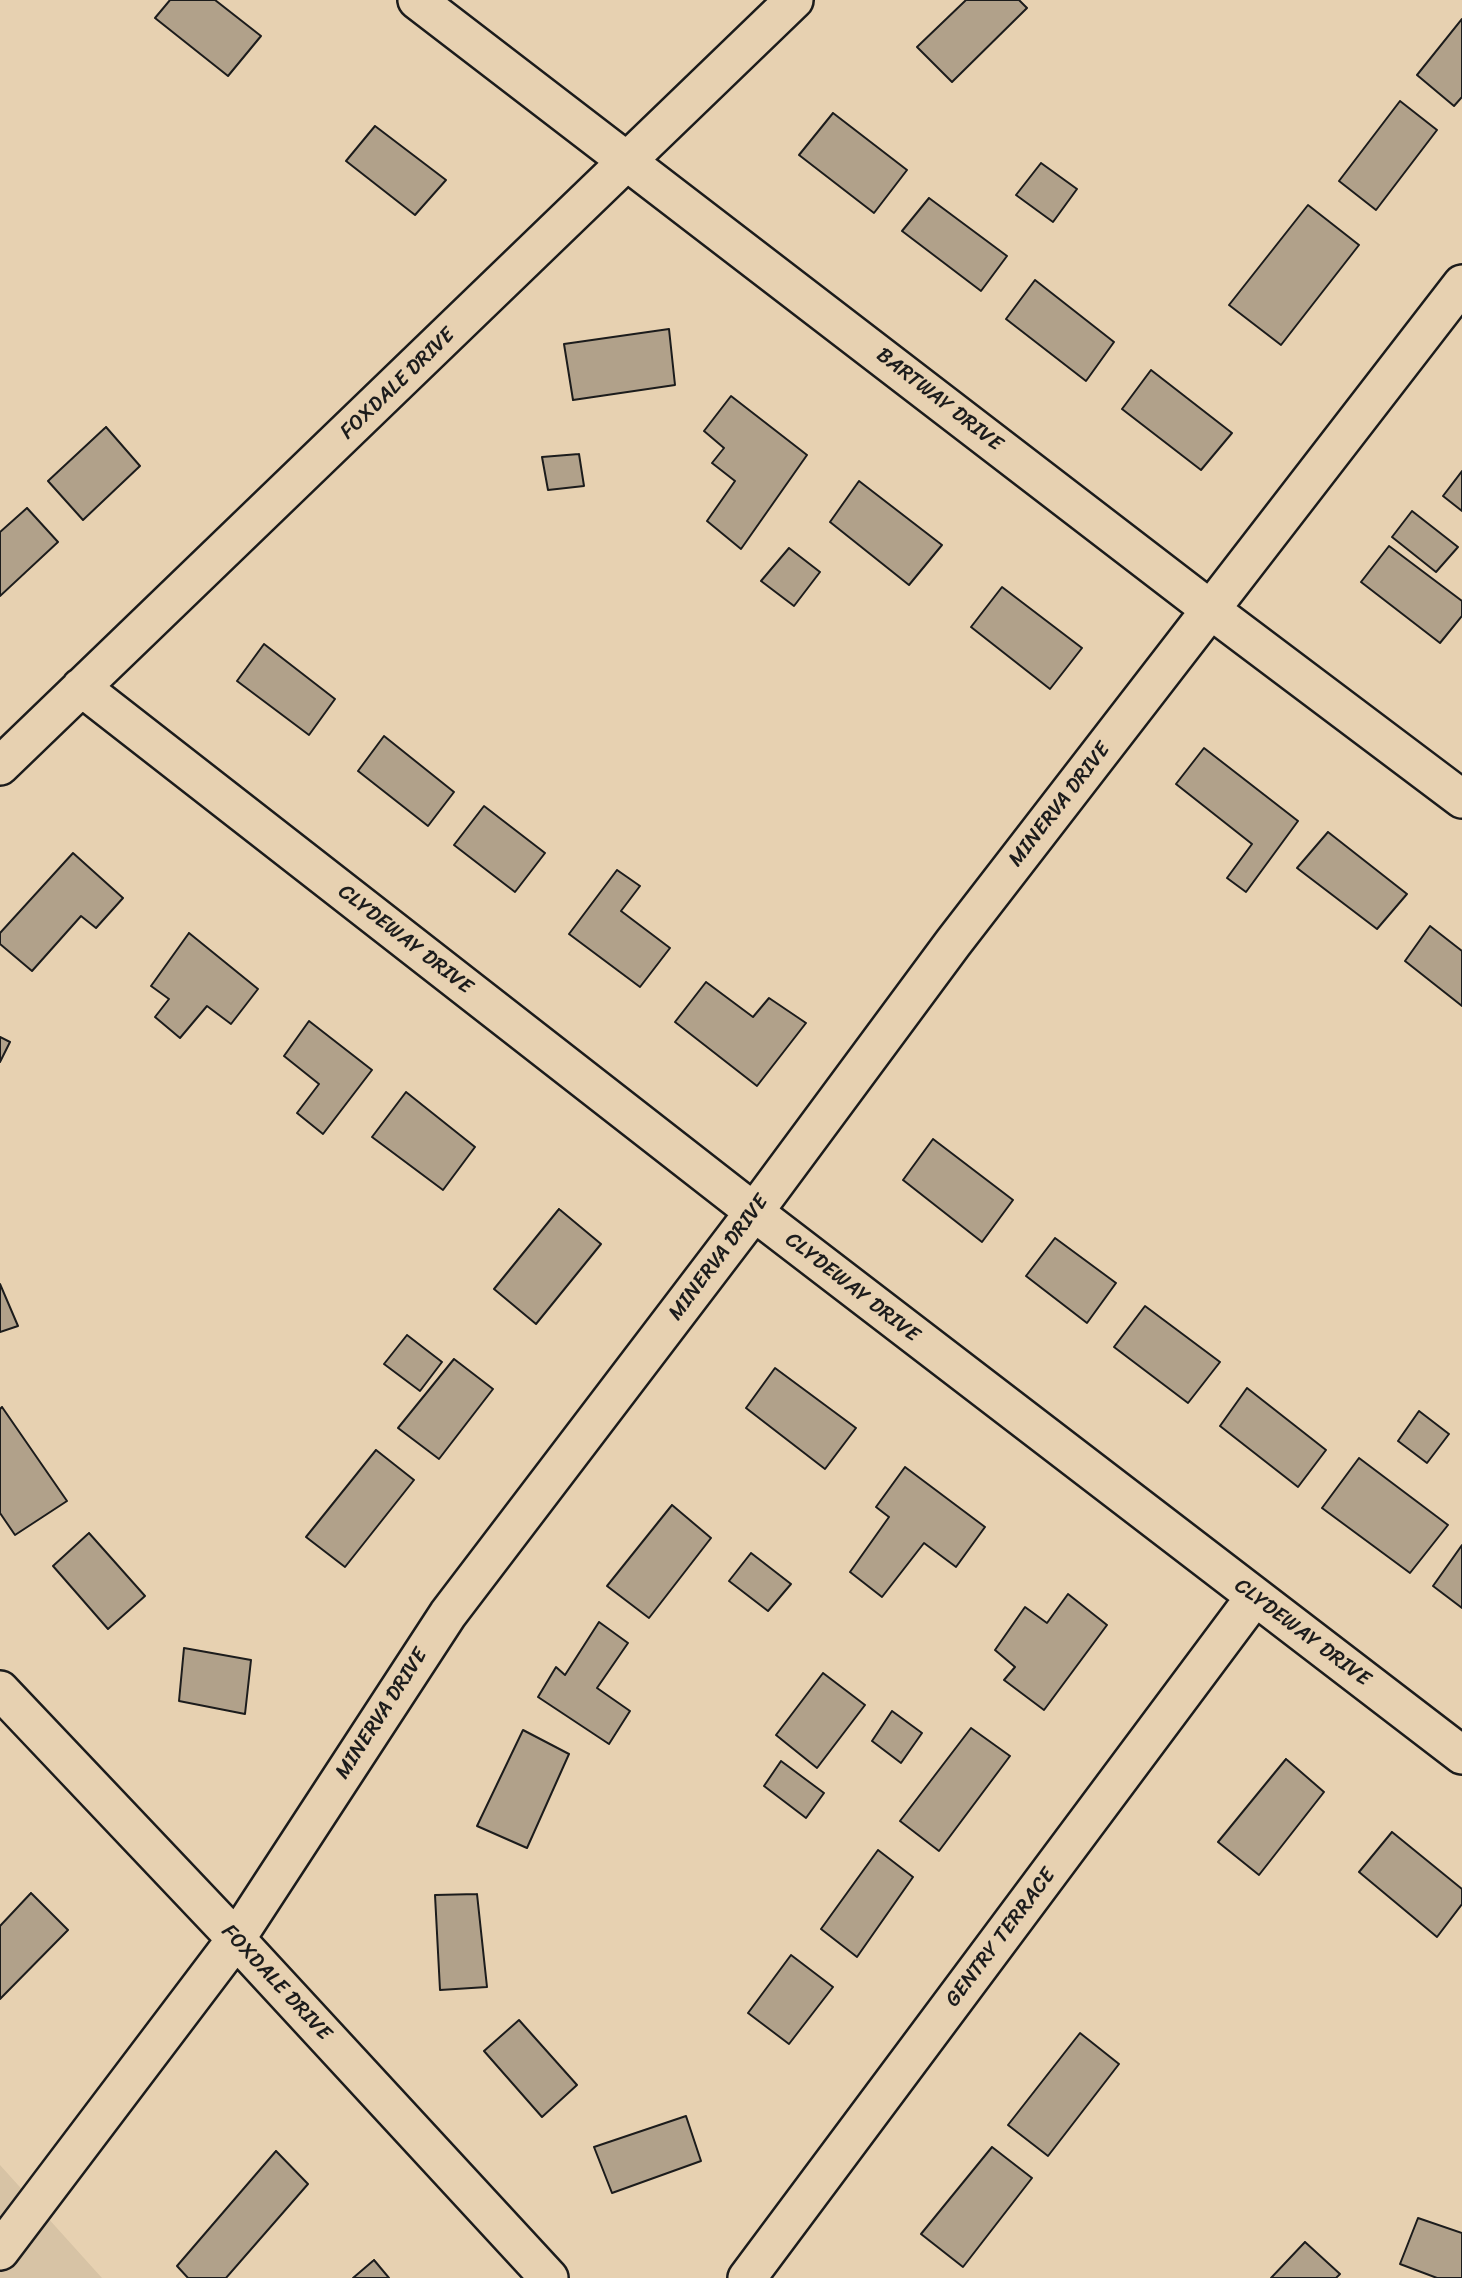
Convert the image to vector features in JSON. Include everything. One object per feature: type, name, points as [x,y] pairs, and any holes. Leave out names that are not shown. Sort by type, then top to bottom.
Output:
[{"type":"street","name":"BARTWAY DRIVE","points":[[417,0],[1211,610],[1462,799]]},
{"type":"street","name":"FOXDALE DRIVE","points":[[0,766],[794,0]]},
{"type":"street","name":"MINERVA DRIVE","points":[[0,2251],[236,1939],[448,1614],[754,1212],[953,943],[1462,284]]},
{"type":"street","name":"CLYDEWAY DRIVE","points":[[80,687],[754,1212],[1462,1755]]},
{"type":"street","name":"GENTRY TERRACE","points":[[747,2278],[1254,1598]]},
{"type":"street","name":"FOXDALE DRIVE","points":[[0,1690],[236,1939],[549,2278]]},
{"type":"shaded area","points":[[0,2165],[102,2278],[0,2278]]},
{"type":"building","points":[[170,0],[215,0],[261,36],[228,76],[155,18]]},
{"type":"building","points":[[966,0],[1019,0],[1027,8],[952,82],[917,47]]},
{"type":"building","points":[[1462,19],[1462,97],[1454,106],[1417,75]]},
{"type":"building","points":[[1400,101],[1437,130],[1376,210],[1339,181]]},
{"type":"building","points":[[833,113],[907,170],[874,213],[799,155]]},
{"type":"building","points":[[375,126],[446,180],[415,215],[346,161]]},
{"type":"building","points":[[1041,163],[1077,189],[1053,222],[1016,195]]},
{"type":"building","points":[[929,198],[1007,256],[981,291],[902,231]]},
{"type":"building","points":[[1308,205],[1359,245],[1281,345],[1229,305]]},
{"type":"building","points":[[1035,280],[1114,342],[1086,381],[1006,319]]},
{"type":"building","points":[[669,329],[675,385],[573,400],[564,344]]},
{"type":"building","points":[[1151,370],[1232,433],[1201,470],[1122,409]]},
{"type":"building","points":[[731,396],[807,455],[741,549],[707,521],[735,481],[712,463],[724,448],[704,431]]},
{"type":"building","points":[[106,427],[140,466],[83,520],[48,481]]},
{"type":"building","points":[[579,454],[584,486],[548,490],[542,457]]},
{"type":"building","points":[[1462,471],[1462,511],[1443,496]]},
{"type":"building","points":[[859,481],[942,545],[909,585],[830,522]]},
{"type":"building","points":[[27,508],[58,542],[0,596],[0,532]]},
{"type":"building","points":[[1412,511],[1458,547],[1436,572],[1392,537]]},
{"type":"building","points":[[1389,546],[1462,601],[1462,616],[1440,643],[1361,582]]},
{"type":"building","points":[[789,548],[820,572],[794,606],[761,581]]},
{"type":"building","points":[[1002,587],[1082,648],[1050,689],[971,627]]},
{"type":"building","points":[[264,644],[335,699],[309,735],[237,681]]},
{"type":"building","points":[[384,736],[454,792],[428,826],[358,771]]},
{"type":"building","points":[[1204,748],[1298,821],[1246,892],[1227,878],[1252,844],[1176,784]]},
{"type":"building","points":[[484,806],[545,853],[515,892],[454,845]]},
{"type":"building","points":[[1328,832],[1407,894],[1377,929],[1297,868]]},
{"type":"building","points":[[73,853],[123,898],[96,928],[81,916],[32,971],[0,944],[0,933]]},
{"type":"building","points":[[617,870],[640,886],[621,911],[670,948],[640,987],[569,934]]},
{"type":"building","points":[[1430,926],[1462,951],[1462,1006],[1405,961]]},
{"type":"building","points":[[189,933],[258,989],[231,1024],[207,1006],[180,1038],[155,1017],[169,999],[151,986]]},
{"type":"building","points":[[706,982],[753,1017],[769,998],[806,1023],[757,1086],[675,1022]]},
{"type":"building","points":[[309,1021],[372,1070],[323,1134],[297,1113],[319,1084],[284,1056]]},
{"type":"building","points":[[0,1037],[10,1042],[0,1062]]},
{"type":"building","points":[[406,1092],[475,1147],[443,1190],[372,1137]]},
{"type":"building","points":[[933,1139],[1013,1200],[982,1242],[903,1180]]},
{"type":"building","points":[[559,1209],[601,1244],[536,1324],[494,1289]]},
{"type":"building","points":[[1055,1238],[1116,1283],[1087,1323],[1026,1276]]},
{"type":"building","points":[[0,1284],[18,1326],[0,1332]]},
{"type":"building","points":[[1145,1306],[1220,1362],[1188,1403],[1114,1347]]},
{"type":"building","points":[[407,1335],[442,1362],[420,1391],[384,1364]]},
{"type":"building","points":[[454,1359],[493,1389],[439,1459],[398,1428]]},
{"type":"building","points":[[775,1368],[856,1428],[825,1469],[746,1408]]},
{"type":"building","points":[[1247,1388],[1326,1450],[1298,1487],[1220,1426]]},
{"type":"building","points":[[2,1407],[67,1501],[15,1535],[0,1513]]},
{"type":"building","points":[[1419,1411],[1449,1434],[1427,1463],[1398,1441]]},
{"type":"building","points":[[376,1450],[414,1480],[345,1567],[306,1537]]},
{"type":"building","points":[[1359,1458],[1448,1525],[1410,1573],[1322,1508]]},
{"type":"building","points":[[905,1467],[985,1527],[956,1567],[924,1543],[882,1597],[850,1572],[889,1517],[876,1507]]},
{"type":"building","points":[[672,1505],[711,1538],[649,1618],[607,1586]]},
{"type":"building","points":[[89,1533],[145,1596],[108,1629],[53,1566]]},
{"type":"building","points":[[1462,1545],[1462,1608],[1433,1586]]},
{"type":"building","points":[[751,1553],[791,1584],[768,1611],[729,1581]]},
{"type":"building","points":[[1068,1594],[1107,1625],[1044,1710],[1004,1680],[1015,1667],[995,1650],[1025,1607],[1047,1623]]},
{"type":"building","points":[[599,1622],[628,1643],[597,1688],[630,1711],[609,1744],[538,1697],[556,1667],[565,1675]]},
{"type":"building","points":[[184,1648],[251,1660],[245,1714],[179,1701]]},
{"type":"building","points":[[823,1673],[865,1705],[817,1768],[776,1735]]},
{"type":"building","points":[[892,1711],[922,1733],[901,1763],[872,1741]]},
{"type":"building","points":[[971,1728],[1010,1756],[939,1851],[900,1821]]},
{"type":"building","points":[[523,1730],[569,1754],[527,1848],[477,1826]]},
{"type":"building","points":[[1286,1759],[1324,1792],[1259,1875],[1218,1842]]},
{"type":"building","points":[[781,1761],[824,1793],[806,1818],[764,1786]]},
{"type":"building","points":[[1392,1832],[1462,1889],[1462,1904],[1437,1937],[1359,1872]]},
{"type":"building","points":[[878,1850],[913,1877],[857,1957],[821,1929]]},
{"type":"building","points":[[31,1893],[68,1930],[0,1999],[0,1926]]},
{"type":"building","points":[[477,1894],[487,1987],[440,1990],[435,1895]]},
{"type":"building","points":[[791,1955],[833,1987],[789,2044],[748,2013]]},
{"type":"building","points":[[519,2020],[577,2085],[542,2117],[484,2051]]},
{"type":"building","points":[[1080,2033],[1119,2064],[1048,2156],[1008,2125]]},
{"type":"building","points":[[686,2116],[701,2161],[612,2193],[594,2147]]},
{"type":"building","points":[[992,2147],[1032,2178],[963,2267],[921,2234]]},
{"type":"building","points":[[276,2151],[308,2184],[226,2278],[188,2278],[177,2266]]},
{"type":"building","points":[[1418,2218],[1462,2233],[1462,2278],[1437,2278],[1400,2264]]},
{"type":"building","points":[[1305,2242],[1340,2274],[1336,2278],[1271,2278]]},
{"type":"building","points":[[374,2260],[389,2278],[353,2278]]}]
